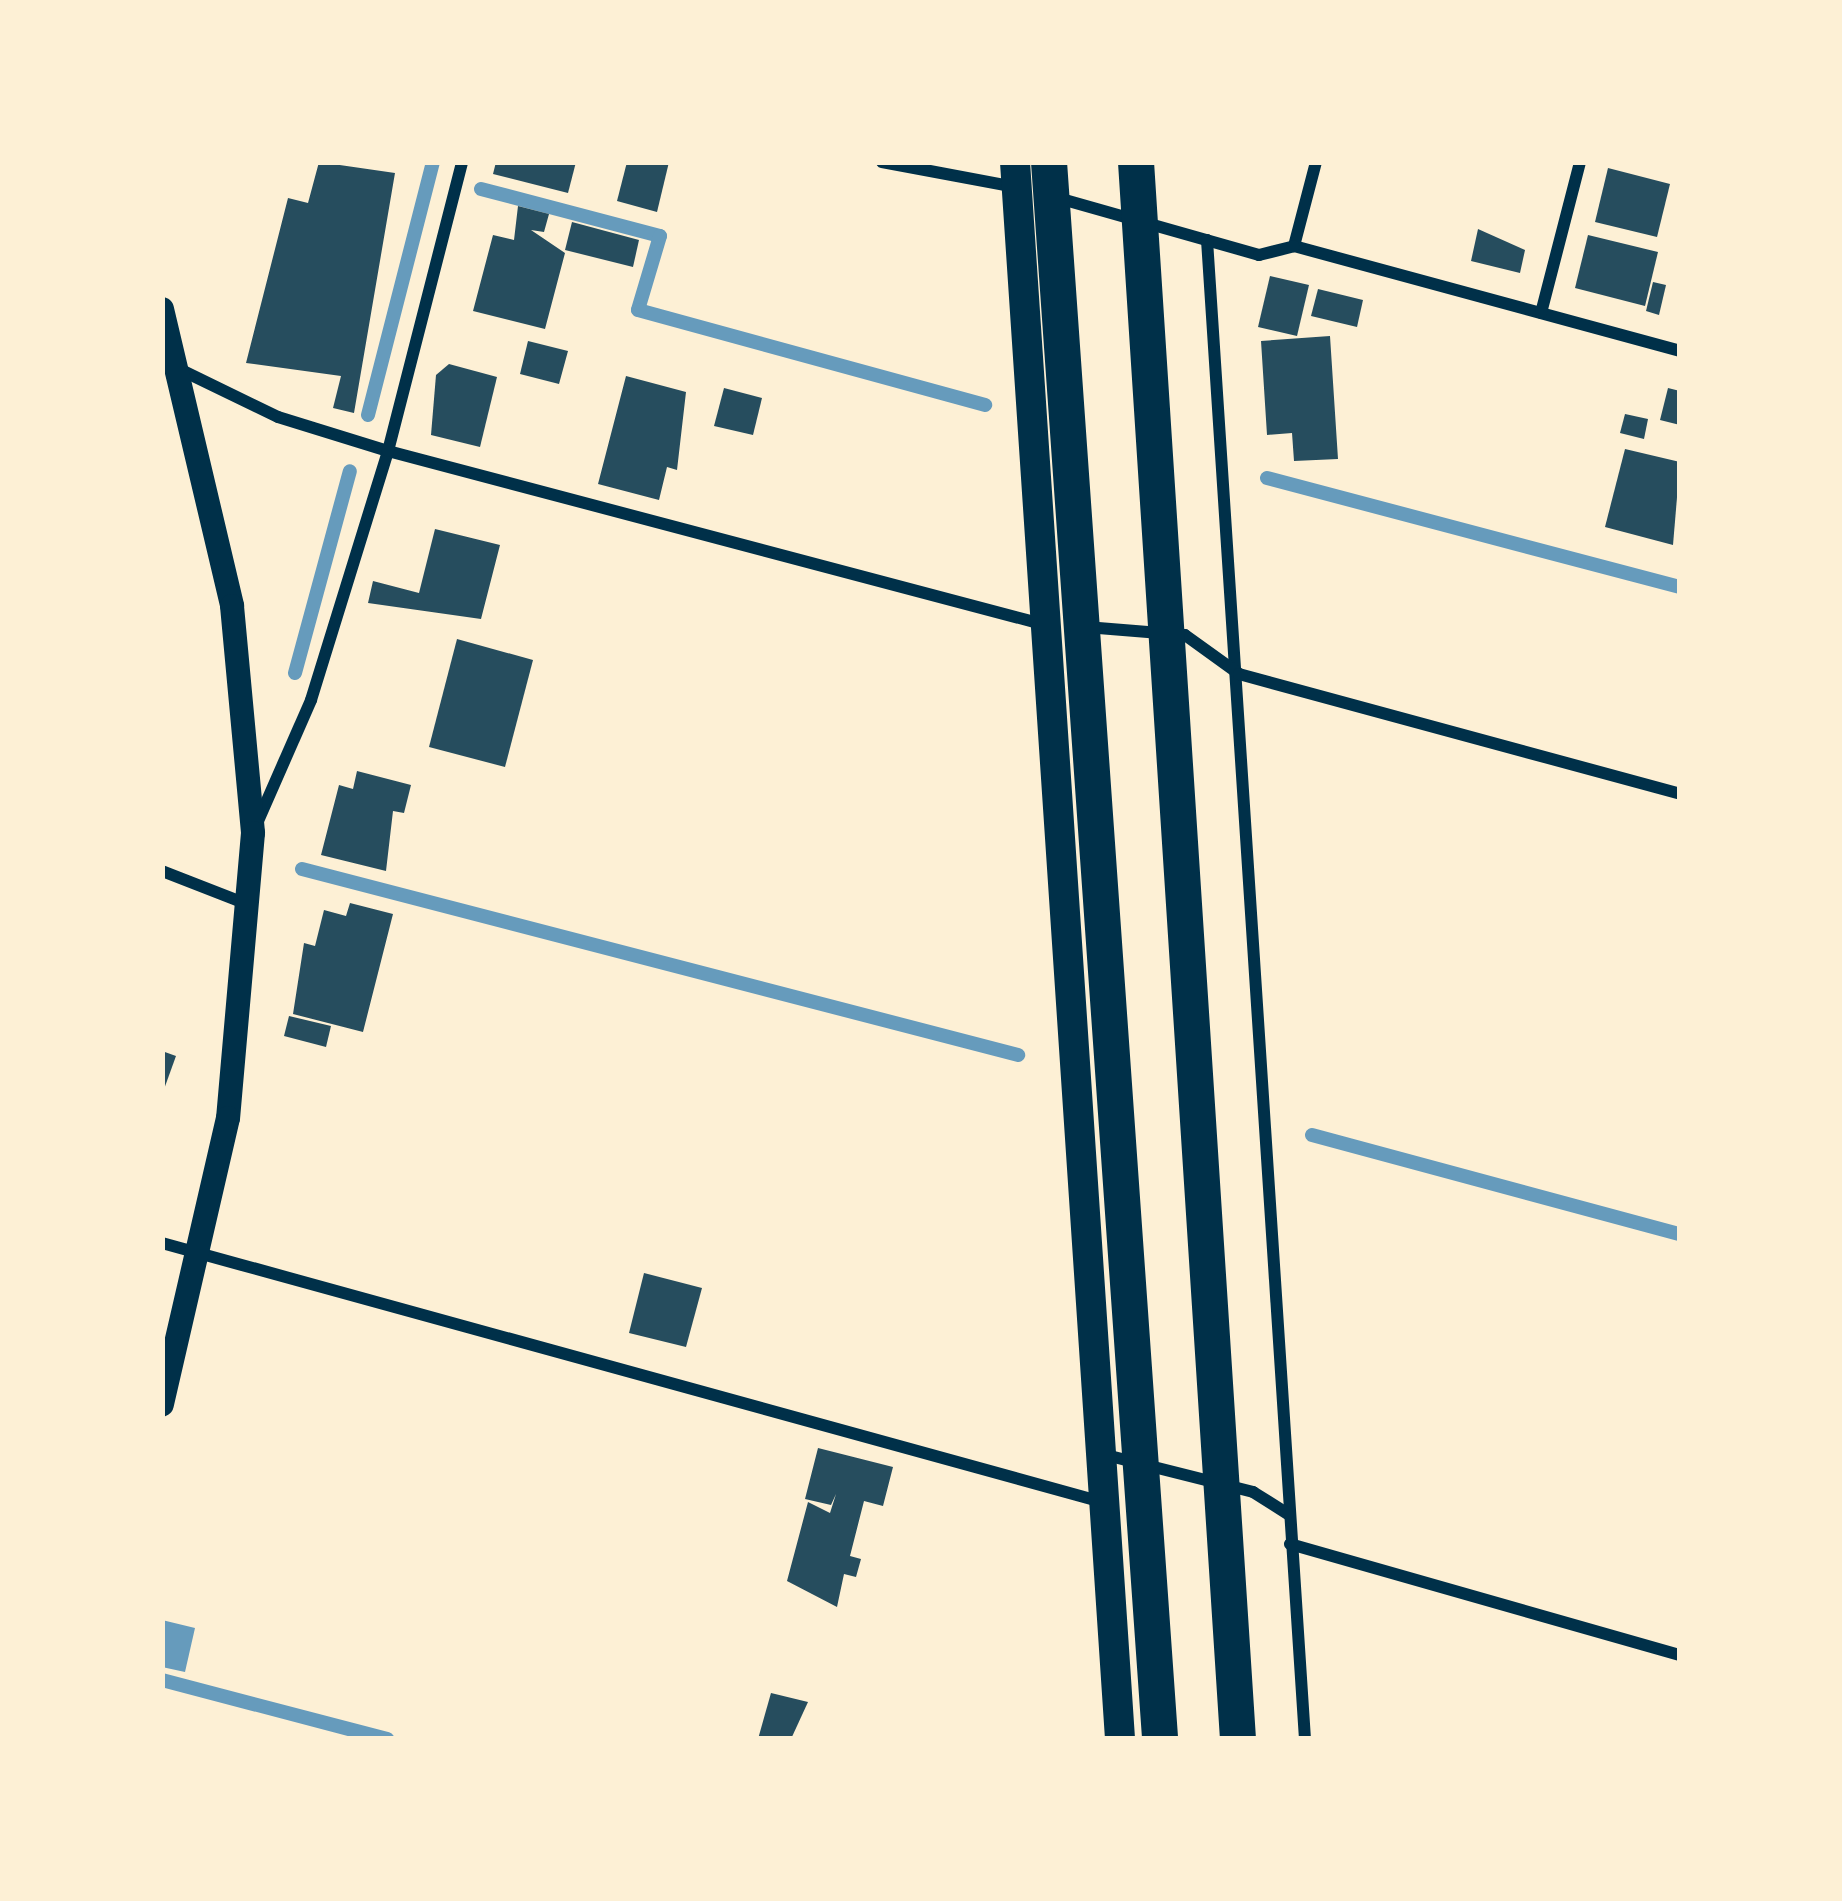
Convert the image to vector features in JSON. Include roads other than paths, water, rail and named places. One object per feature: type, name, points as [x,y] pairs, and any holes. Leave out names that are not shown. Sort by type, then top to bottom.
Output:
[{"type":"highway","points":[[1049,162],[1160,1739]]},
{"type":"highway","points":[[1136,162],[1238,1739]]},
{"type":"main road","points":[[1017,175],[1042,624],[1120,1739]]},
{"type":"main road","points":[[162,309],[171,365],[232,606],[253,833],[228,1118],[162,1405]]},
{"type":"street","points":[[253,833],[311,700],[388,451],[462,162]]},
{"type":"street","points":[[882,162],[1017,175],[1259,255],[1294,246],[1680,351]]},
{"type":"street","points":[[1294,246],[1316,162]]},
{"type":"street","points":[[1541,313],[1580,162]]},
{"type":"street","points":[[1207,240],[1239,674],[1305,1739]]},
{"type":"street","points":[[171,365],[278,417],[388,451],[1042,624],[1185,635],[1239,674],[1680,794]]},
{"type":"street","points":[[162,871],[249,905]]},
{"type":"street","points":[[162,1243],[1102,1502]]},
{"type":"street","points":[[1099,1454],[1252,1492],[1288,1514]]},
{"type":"street","points":[[1290,1544],[1680,1655]]},
{"type":"water","points":[[162,1620],[195,1628],[185,1672],[162,1667]]},
{"type":"waterway","points":[[368,415],[433,162]]},
{"type":"waterway","points":[[481,189],[660,236],[638,310],[985,405]]},
{"type":"waterway","points":[[295,673],[350,471]]},
{"type":"waterway","points":[[1267,478],[1680,587]]},
{"type":"waterway","points":[[302,869],[1018,1055]]},
{"type":"waterway","points":[[1312,1135],[1680,1234]]},
{"type":"waterway","points":[[162,1680],[387,1739]]}]
